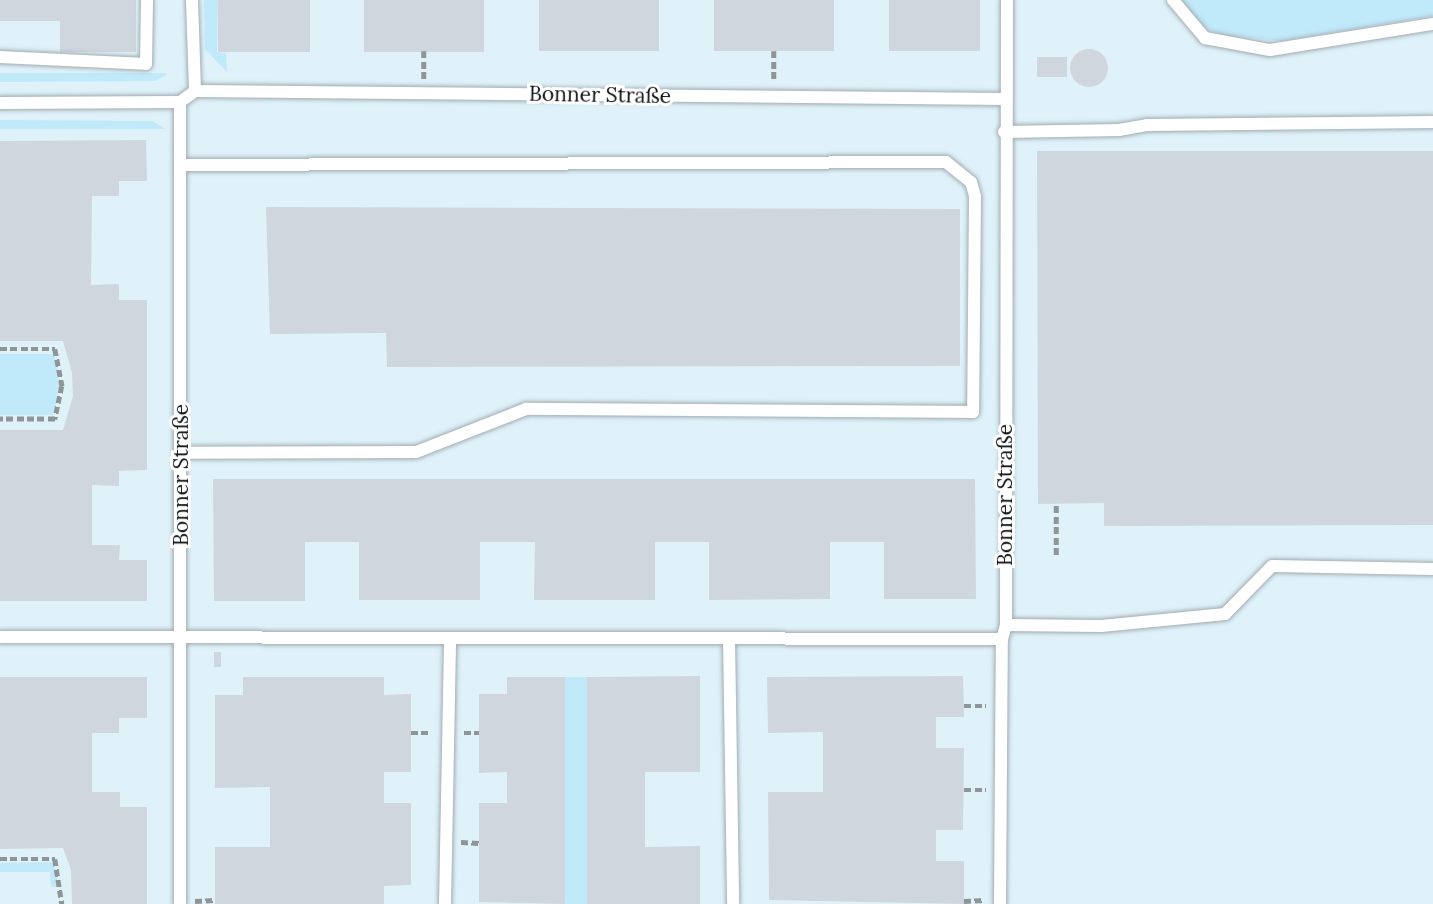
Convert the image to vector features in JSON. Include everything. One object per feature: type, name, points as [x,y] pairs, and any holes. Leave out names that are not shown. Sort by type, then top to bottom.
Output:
[{"type":"lane","points":[[0,57],[146,64],[147,0]]},
{"type":"lane","points":[[0,103],[180,102],[195,91],[192,0]]},
{"type":"lane","name":"Bonner Straße","points":[[1000,904],[1002,639],[1006,625],[1004,132],[1007,0]]},
{"type":"lane","points":[[1173,0],[1205,38],[1270,50],[1433,24]]},
{"type":"lane","name":"Bonner Straße","points":[[195,91],[1005,99]]},
{"type":"lane","name":"Bonner Straße","points":[[180,102],[180,904]]},
{"type":"lane","points":[[1004,132],[1119,130],[1147,124],[1433,122]]},
{"type":"lane","points":[[181,165],[946,162],[971,182],[975,196],[973,412],[526,408],[416,452],[181,453]]},
{"type":"lane","points":[[1006,625],[1101,626],[1226,614],[1272,566],[1433,569]]},
{"type":"lane","points":[[0,637],[1002,639]]},
{"type":"lane","points":[[445,904],[450,638]]},
{"type":"lane","points":[[729,639],[733,904]]},
{"type":"path","points":[[424,51],[424,93]]},
{"type":"path","points":[[774,51],[775,97]]},
{"type":"path","points":[[0,349],[55,349],[62,386],[55,419],[0,419]]},
{"type":"path","points":[[1056,503],[1056,555]]},
{"type":"path","points":[[0,859],[55,859],[62,904]]},
{"type":"shaded area","points":[[0,0],[1433,0],[1433,904],[0,904]]},
{"type":"shaded area","points":[[204,0],[218,0],[217,52],[226,53],[227,72],[205,49]]},
{"type":"shaded area","points":[[1179,0],[1433,0],[1433,16],[1282,41],[1221,35],[1203,26]]},
{"type":"shaded area","points":[[0,73],[166,75],[155,81],[0,82]]},
{"type":"shaded area","points":[[0,120],[152,121],[166,129],[0,129]]},
{"type":"shaded area","points":[[0,354],[54,354],[60,384],[53,415],[0,415]]},
{"type":"shaded area","points":[[565,677],[587,677],[587,904],[565,904]]},
{"type":"shaded area","points":[[53,862],[59,887],[51,887],[50,872],[0,872],[0,863]]},
{"type":"building","points":[[0,0],[136,0],[136,52],[60,52],[60,21],[0,21]]},
{"type":"building","points":[[218,0],[310,0],[310,52],[218,52]]},
{"type":"building","points":[[364,0],[484,0],[484,52],[364,52]]},
{"type":"building","points":[[539,0],[659,0],[659,51],[539,51]]},
{"type":"building","points":[[714,0],[834,0],[834,51],[714,51]]},
{"type":"building","points":[[889,0],[980,0],[980,51],[889,51]]},
{"type":"building","points":[[1089,49],[1103,54],[1108,68],[1103,82],[1089,87],[1075,82],[1070,68],[1075,54]]},
{"type":"building","points":[[1037,57],[1067,57],[1067,77],[1037,77]]},
{"type":"building","points":[[146,140],[147,181],[119,181],[119,196],[92,196],[91,285],[119,284],[119,300],[147,300],[147,470],[119,471],[119,486],[92,485],[92,545],[120,545],[119,560],[147,560],[147,601],[0,601],[0,430],[63,430],[73,396],[72,373],[63,341],[0,341],[0,141]]},
{"type":"building","points":[[1037,151],[1433,151],[1433,525],[1104,526],[1104,503],[1038,504]]},
{"type":"building","points":[[266,207],[960,209],[960,366],[387,367],[386,333],[270,334]]},
{"type":"building","points":[[213,479],[975,479],[976,599],[884,599],[884,542],[830,542],[830,599],[709,600],[709,542],[655,542],[655,600],[534,600],[535,542],[480,542],[480,600],[359,600],[359,542],[305,542],[305,601],[214,601]]},
{"type":"building","points":[[214,652],[221,652],[221,667],[214,667]]},
{"type":"building","points":[[700,676],[700,772],[645,772],[645,847],[700,846],[700,904],[587,904],[587,677]]},
{"type":"building","points":[[963,676],[964,717],[936,717],[936,748],[964,748],[963,830],[936,830],[936,861],[964,861],[964,904],[769,900],[768,792],[823,792],[823,732],[768,733],[767,677]]},
{"type":"building","points":[[0,677],[147,677],[147,718],[119,718],[119,733],[92,733],[92,792],[120,792],[120,807],[147,807],[147,904],[72,904],[71,870],[63,848],[0,849]]},
{"type":"building","points":[[243,677],[384,677],[384,695],[411,694],[411,772],[384,772],[384,803],[411,803],[411,885],[384,886],[384,904],[215,904],[215,847],[270,847],[270,787],[215,788],[215,695],[243,695]]},
{"type":"building","points":[[507,677],[565,677],[565,904],[479,902],[479,803],[507,803],[507,772],[479,773],[479,694],[507,694]]}]
